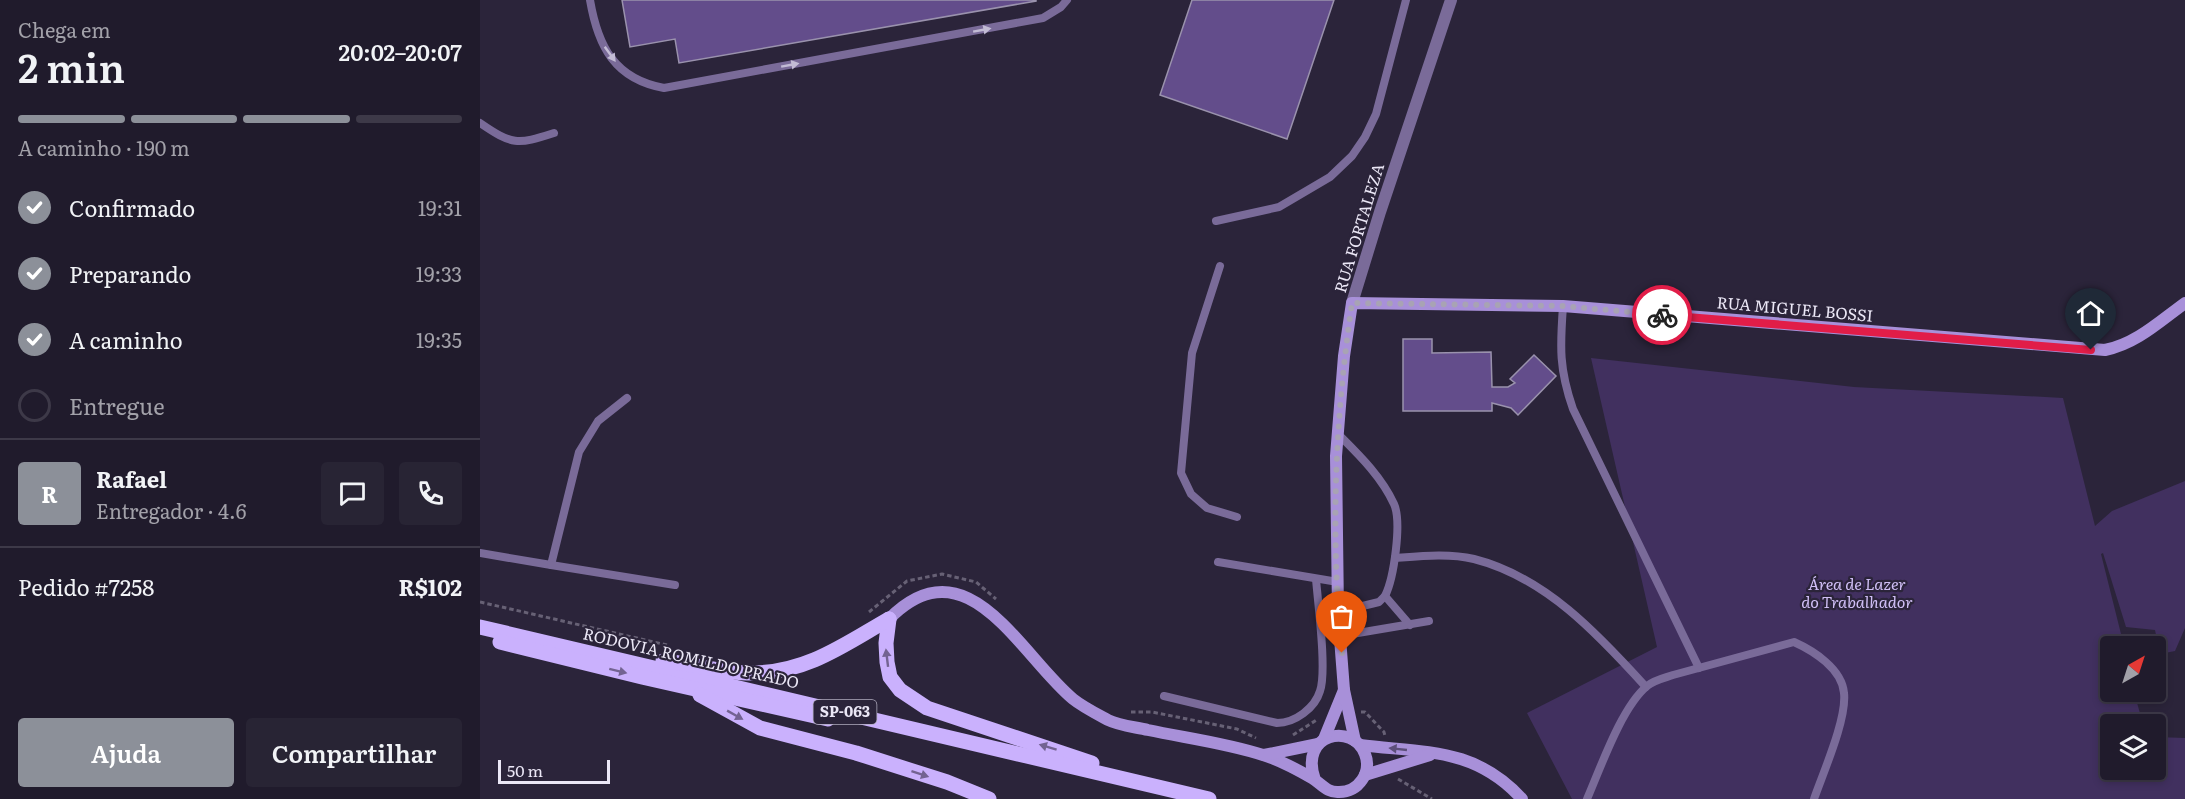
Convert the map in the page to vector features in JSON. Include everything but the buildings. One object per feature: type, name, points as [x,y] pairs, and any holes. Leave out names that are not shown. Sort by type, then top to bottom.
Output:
[{"type":"main road","name":"RUA MIGUEL BOSSI","points":[[1352,303],[1563,306],[2105,350],[2122,346],[2138,337],[2185,303]]},
{"type":"main road","name":"RUA FORTALEZA","points":[[1352,303],[1344,356],[1336,456],[1338,612],[1344,690],[1358,743]]},
{"type":"main road","points":[[614,658],[670,661],[753,674],[795,668],[834,653],[889,619],[903,605],[917,597],[932,592],[960,593],[992,612],[1074,700],[1111,722],[1264,755],[1315,780],[1326,790],[1342,792],[1356,787],[1365,775],[1367,762],[1358,743]]},
{"type":"main road","points":[[889,619],[886,643],[890,677],[900,690],[912,699],[927,708],[1063,751],[1142,783]]},
{"type":"main road","name":"RODOVIA ROMILDO PRADO","points":[[480,627],[1209,799]]},
{"type":"main road","name":"RODOVIA ROMILDO PRADO","points":[[480,637],[684,687],[1176,799]]},
{"type":"main road","points":[[684,687],[760,728],[856,753],[947,782],[989,799]]},
{"type":"main road","name":"RUA FORTALEZA","points":[[1321,742],[1344,690]]},
{"type":"main road","points":[[1264,755],[1321,742],[1331,736],[1344,737],[1358,743],[1463,758],[1489,770],[1507,783],[1521,799]]},
{"type":"main road","points":[[1315,780],[1310,767],[1311,757],[1321,742]]},
{"type":"main road","points":[[1365,775],[1437,753]]},
{"type":"street","name":"RUA FORTALEZA","points":[[1352,303],[1451,0]]},
{"type":"lane","points":[[590,0],[600,39],[611,58],[625,73],[639,81],[664,88],[1043,18],[1061,7],[1066,0]]},
{"type":"lane","points":[[1216,221],[1279,207],[1330,177],[1352,156],[1365,137],[1376,114],[1406,0]]},
{"type":"lane","points":[[480,123],[506,139],[519,142],[554,133]]},
{"type":"lane","points":[[1220,266],[1192,353],[1181,473],[1191,494],[1208,508],[1237,517]]},
{"type":"lane","points":[[1563,306],[1560,352],[1563,381],[1573,409],[1699,668]]},
{"type":"lane","points":[[551,565],[579,452],[598,421],[627,398]]},
{"type":"lane","points":[[1338,434],[1370,466],[1395,506],[1395,558],[1385,596],[1379,602],[1338,612]]},
{"type":"lane","points":[[480,553],[675,585]]},
{"type":"lane","points":[[1395,558],[1430,556],[1472,558],[1513,572],[1555,597],[1646,687]]},
{"type":"lane","points":[[1218,562],[1338,582]]},
{"type":"lane","points":[[1164,696],[1277,723],[1285,723],[1303,713],[1317,699],[1322,679],[1316,579]]},
{"type":"lane","points":[[1385,596],[1410,625]]},
{"type":"lane","points":[[1340,636],[1429,621]]},
{"type":"lane","points":[[1587,799],[1629,706],[1646,687],[1654,681],[1794,642],[1821,659],[1838,675],[1844,692],[1842,716],[1814,799]]},
{"type":"path","points":[[866,614],[907,581],[942,573],[976,582],[1001,603]]},
{"type":"path","points":[[480,602],[667,645]]},
{"type":"path","points":[[1121,712],[1152,712],[1237,729],[1261,740]]},
{"type":"path","points":[[1349,712],[1365,712],[1384,732],[1388,748]]},
{"type":"path","points":[[1289,737],[1326,713],[1335,713]]},
{"type":"path","points":[[1392,767],[1394,776],[1405,785],[1432,799]]},
{"type":"green space","name":"Área de Lazer do Trabalhador","points":[[1591,358],[1854,387],[2063,398],[2095,526],[2112,511],[2185,481],[2185,628],[2175,651],[2166,653],[2166,636],[2156,636],[2155,630],[2126,627],[2103,553],[2101,554],[2122,636],[2100,636],[2100,702],[2137,702],[2140,714],[2100,714],[2100,780],[2166,780],[2166,737],[2185,738],[2185,799],[1572,799],[1527,713],[1657,647]]},
{"type":"way so far","points":[[1342,653],[1338,612],[1336,456],[1344,356],[1352,303],[1563,306],[1662,315]]},
{"type":"route","points":[[1662,315],[2091,350]]}]
